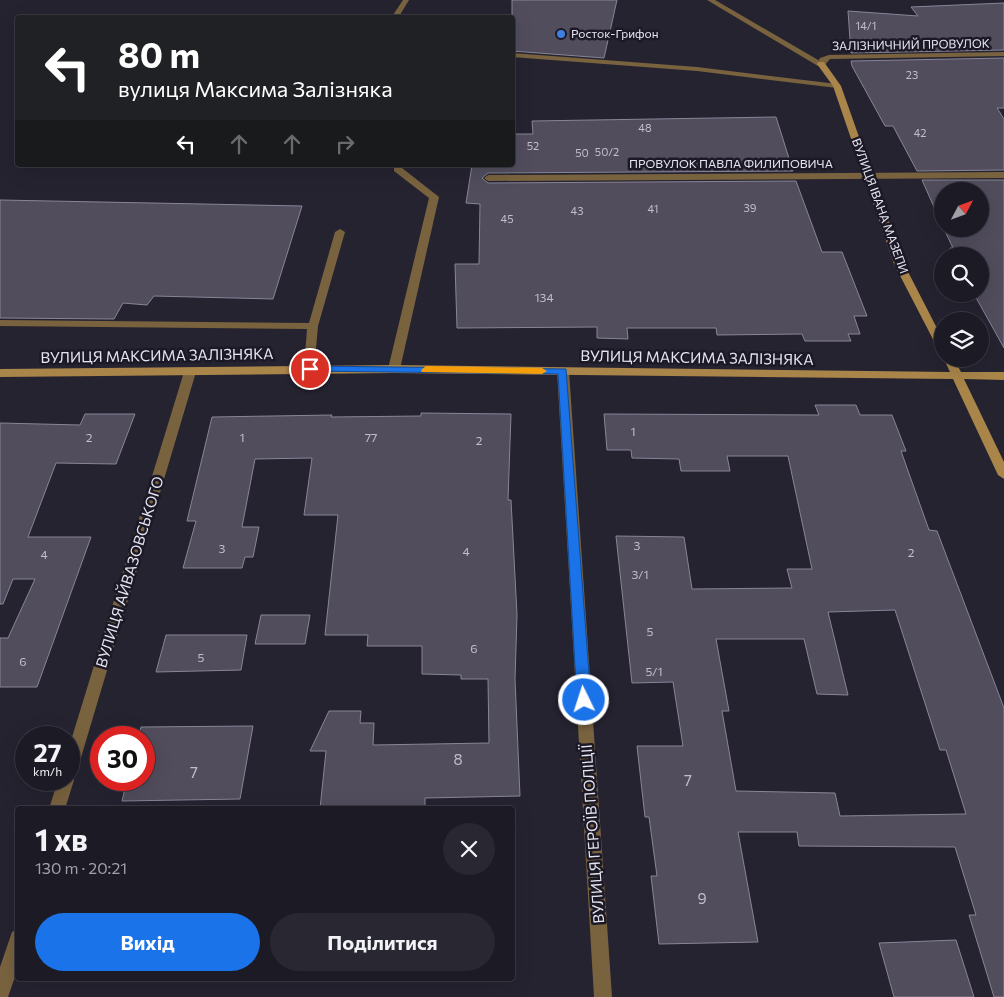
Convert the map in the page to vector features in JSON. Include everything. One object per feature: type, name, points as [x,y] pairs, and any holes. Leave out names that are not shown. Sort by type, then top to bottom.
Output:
[{"type":"main road","name":"ВУЛИЦЯ ІВАНА МАЗЕПИ","points":[[821,64],[836,86],[899,264],[934,331]]},
{"type":"main road","points":[[953,367],[1004,475]]},
{"type":"main road","name":"ВУЛИЦЯ МАКСИМА ЗАЛІЗНЯКА","points":[[0,373],[394,369],[958,377],[1004,376]]},
{"type":"street","points":[[396,15],[406,0]]},
{"type":"street","points":[[710,0],[821,64]]},
{"type":"street","name":"ЗАЛІЗНИЧНИЙ ПРОВУЛОК","points":[[821,64],[823,60],[829,57],[1004,54]]},
{"type":"street","points":[[515,55],[697,69],[836,86]]},
{"type":"street","points":[[394,369],[434,197],[397,169],[398,167]]},
{"type":"street","name":"ПРОВУЛОК ПАВЛА ФИЛИПОВИЧА","points":[[488,178],[1004,175]]},
{"type":"street","points":[[310,369],[313,326],[340,232]]},
{"type":"street","points":[[0,323],[313,326]]},
{"type":"street","name":"ВУЛИЦЯ ГЕРОЇВ ПОЛІЦІЇ","points":[[563,371],[603,997]]},
{"type":"street","name":"ВУЛИЦЯ АЙВАЗОВСЬКОГО","points":[[80,735],[190,372]]},
{"type":"street","points":[[58,806],[63,791]]},
{"type":"street","points":[[0,996],[15,948]]},
{"type":"building","name":"Росток-Грифон","points":[[512,0],[617,0],[604,58],[515,51],[515,15],[512,15]]},
{"type":"building","points":[[1004,3],[1004,50],[851,53],[848,11],[918,16],[911,7]]},
{"type":"building","points":[[1004,58],[1004,108],[997,108],[1004,119],[1004,170],[917,171],[893,126],[885,126],[851,61]]},
{"type":"building","points":[[776,117],[793,171],[488,173],[482,178],[488,183],[796,181],[822,252],[842,252],[867,316],[854,316],[860,334],[848,334],[851,341],[805,341],[802,334],[717,335],[716,328],[627,328],[628,339],[597,338],[597,327],[457,328],[455,264],[479,264],[480,204],[466,203],[472,167],[515,167],[515,134],[533,134],[532,121]]},
{"type":"building","points":[[922,180],[1004,180],[1004,348],[989,321],[989,312],[984,312],[978,302],[989,302],[989,247],[953,247],[948,238],[989,238],[989,182],[934,182],[934,207]]},
{"type":"building","points":[[0,200],[302,206],[273,299],[154,296],[147,305],[123,303],[114,319],[0,318]]},
{"type":"building","points":[[815,405],[856,405],[860,415],[892,415],[906,451],[901,451],[929,530],[937,531],[1004,708],[1004,997],[994,997],[969,915],[976,915],[955,847],[799,846],[797,832],[738,832],[758,942],[659,944],[651,876],[657,876],[649,817],[645,817],[637,746],[683,746],[673,682],[632,683],[616,536],[684,537],[692,589],[792,588],[787,569],[812,569],[788,456],[727,456],[730,471],[681,471],[679,459],[632,458],[631,450],[607,450],[604,414],[819,415]],"holes":[[[895,610],[940,750],[946,750],[966,814],[840,816],[835,793],[736,791],[722,711],[729,711],[716,639],[804,639],[817,694],[848,695],[828,612]]]},
{"type":"building","points":[[421,413],[511,414],[508,500],[511,500],[517,615],[515,679],[520,796],[425,798],[425,806],[320,806],[326,751],[310,751],[329,711],[361,711],[360,723],[374,723],[373,745],[489,743],[488,679],[461,679],[461,675],[422,674],[422,646],[367,646],[368,635],[325,635],[338,515],[304,515],[312,458],[255,459],[242,527],[259,527],[253,557],[245,557],[242,568],[183,568],[196,521],[187,521],[212,417],[421,416]]},
{"type":"building","points":[[85,414],[135,414],[116,464],[56,463],[28,537],[91,537],[37,687],[0,687],[0,638],[8,638],[35,579],[13,579],[3,604],[0,604],[0,423],[80,425]]},
{"type":"building","points":[[261,615],[310,615],[305,644],[255,644]]},
{"type":"building","points":[[166,635],[247,635],[241,670],[156,672]]},
{"type":"building","points":[[253,726],[240,799],[122,801],[124,791],[155,791],[155,727]]},
{"type":"building","points":[[956,940],[974,997],[894,997],[879,943]]},
{"type":"slow traffic","points":[[426,370],[542,371]]},
{"type":"place","name":"Росток-Грифон","points":[[561,34]]},
{"type":"route","points":[[310,369],[563,371],[584,700]]}]
